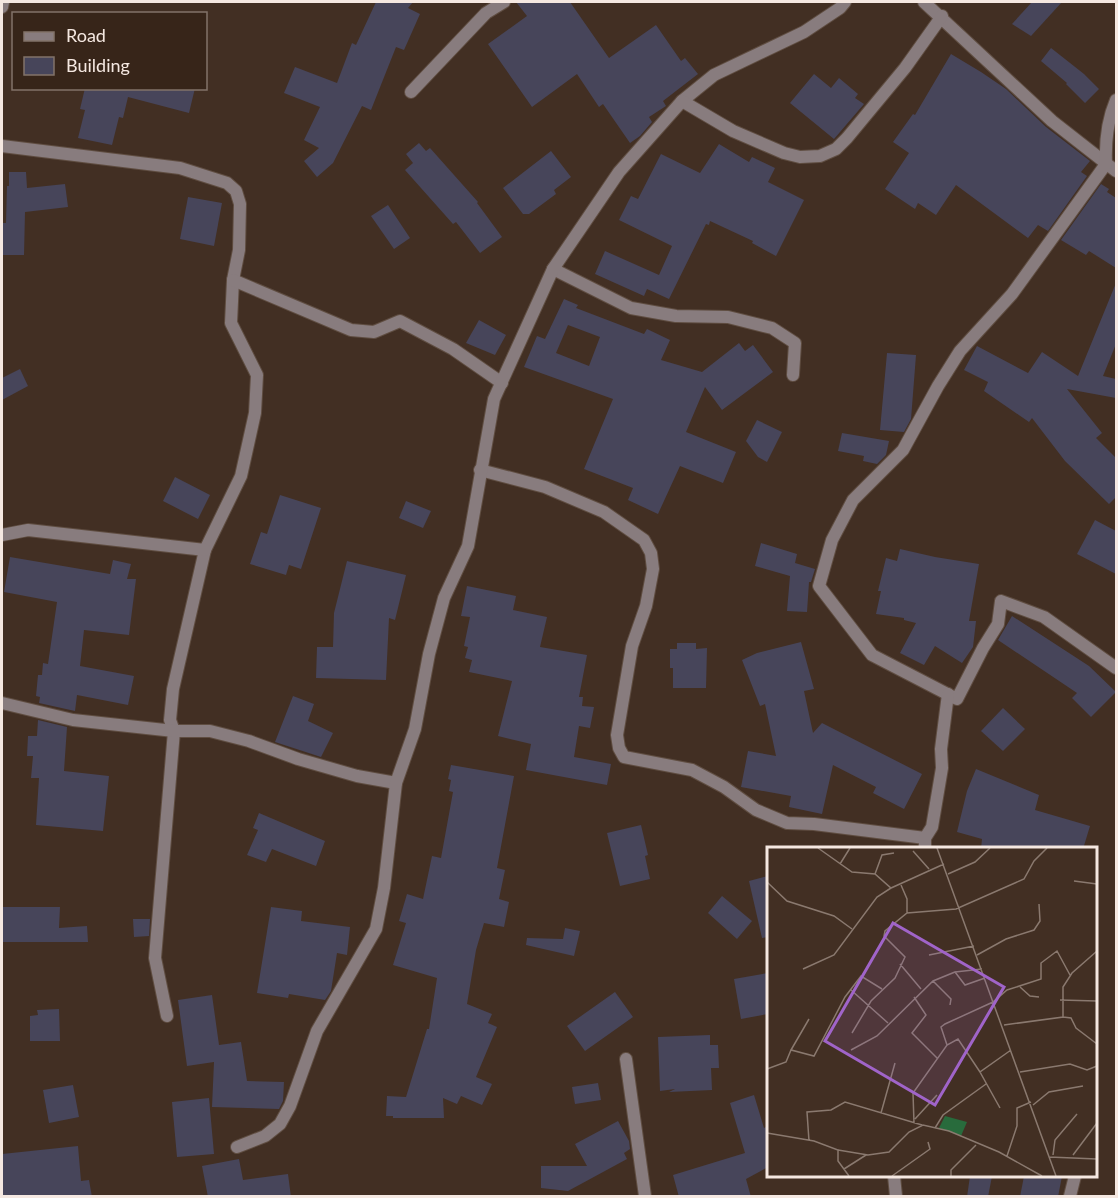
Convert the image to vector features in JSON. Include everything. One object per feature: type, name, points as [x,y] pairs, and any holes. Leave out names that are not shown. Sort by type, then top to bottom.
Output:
[{"type":"street","points":[[2,7],[3,2]]},
{"type":"street","points":[[411,92],[486,13],[504,2]]},
{"type":"street","points":[[237,1147],[266,1136],[280,1124],[290,1106],[317,1031],[376,929],[384,888],[396,783],[415,729],[429,654],[444,598],[468,546],[494,399],[553,269],[619,172],[682,101],[714,75],[804,32],[840,8],[845,2]]},
{"type":"street","points":[[924,2],[942,16],[1052,121],[1111,168]]},
{"type":"street","points":[[682,101],[733,131],[784,153],[800,157],[820,156],[836,149],[847,138],[905,68],[942,16]]},
{"type":"street","points":[[1111,168],[1105,143],[1110,115],[1116,100]]},
{"type":"street","points":[[2,146],[180,168],[227,183],[236,191],[240,204],[239,250],[233,280],[231,323],[257,375],[255,413],[241,476],[205,550],[173,689],[170,720],[174,731],[155,958],[167,1016]]},
{"type":"street","points":[[1111,168],[1011,294],[960,351],[903,450],[853,501],[831,540],[819,586],[872,655],[957,699],[998,624],[1001,601],[1044,617],[1116,668]]},
{"type":"street","points":[[553,269],[631,308],[676,316],[728,317],[772,328],[795,344],[793,375]]},
{"type":"street","points":[[233,280],[351,330],[374,332],[400,321],[453,349],[501,382]]},
{"type":"street","points":[[480,470],[545,487],[604,512],[644,540],[651,553],[653,569],[646,606],[632,646],[617,735],[619,748],[624,757],[692,770],[724,787],[756,810],[788,823],[814,824],[925,843],[932,827],[942,768],[941,749],[948,694]]},
{"type":"street","points":[[2,535],[28,530],[205,550]]},
{"type":"street","points":[[2,703],[73,720],[174,731],[210,731],[249,741],[298,759],[357,776],[396,783]]},
{"type":"street","points":[[626,1059],[645,1197]]},
{"type":"street","points":[[894,1177],[896,1197]]},
{"type":"street","points":[[1070,1197],[1075,1177]]},
{"type":"building","points":[[376,2],[413,2],[408,8],[420,14],[404,50],[396,47],[371,110],[362,106],[333,163],[317,177],[304,161],[319,148],[304,140],[320,107],[284,93],[295,67],[337,83],[352,43],[356,45]]},
{"type":"building","points":[[516,2],[570,2],[609,58],[656,25],[681,61],[685,58],[698,74],[663,101],[666,106],[649,117],[652,122],[640,136],[630,143],[603,104],[599,107],[577,74],[532,107],[488,44],[527,16]]},
{"type":"building","points":[[1032,2],[1062,2],[1031,36],[1012,24]]},
{"type":"building","points":[[1051,48],[1099,89],[1085,103],[1067,83],[1041,61]]},
{"type":"building","points":[[951,54],[1006,89],[1046,127],[1090,161],[1081,172],[1087,176],[1048,231],[1038,225],[1028,238],[956,185],[936,215],[918,203],[915,209],[885,189],[909,153],[893,142],[913,114],[915,115]]},
{"type":"building","points":[[814,74],[831,88],[839,78],[858,94],[855,98],[864,104],[834,139],[790,103]]},
{"type":"building","points":[[85,90],[195,90],[189,113],[128,97],[123,118],[119,117],[112,145],[78,138],[85,110],[80,109]]},
{"type":"building","points":[[419,143],[426,151],[430,148],[478,202],[502,237],[480,253],[456,222],[453,224],[405,170],[413,163],[406,154]]},
{"type":"building","points":[[719,144],[749,162],[752,157],[775,168],[768,182],[804,200],[776,256],[752,243],[753,241],[710,221],[709,225],[706,224],[669,299],[647,289],[644,296],[595,274],[605,251],[659,275],[672,246],[619,220],[631,196],[638,199],[661,154],[700,173]]},
{"type":"building","points":[[551,151],[571,177],[554,190],[556,194],[529,214],[523,214],[503,188]]},
{"type":"building","points":[[9,172],[26,172],[27,188],[65,184],[68,207],[25,212],[24,255],[2,255],[2,223],[6,223]]},
{"type":"building","points":[[1101,184],[1109,189],[1107,192],[1116,198],[1116,268],[1089,251],[1086,255],[1061,240]]},
{"type":"building","points":[[188,197],[222,203],[214,246],[180,239]]},
{"type":"building","points":[[388,205],[410,238],[394,249],[371,216]]},
{"type":"building","points":[[1116,283],[1116,344],[1103,376],[1116,379],[1116,398],[1067,389],[1102,433],[1096,438],[1116,458],[1116,497],[1109,504],[1065,461],[1032,418],[1029,422],[984,391],[988,382],[964,370],[977,346],[1028,373],[1042,352],[1078,376]]},
{"type":"building","points":[[564,299],[578,305],[576,308],[644,334],[647,329],[670,340],[661,360],[702,372],[739,343],[745,351],[753,345],[773,372],[722,410],[705,387],[686,432],[736,452],[723,483],[680,466],[658,514],[628,500],[633,488],[584,469],[613,399],[524,367],[537,336],[545,339]],"holes":[[[568,325],[600,337],[589,366],[556,353]]]},
{"type":"building","points":[[479,320],[506,335],[495,355],[466,343]]},
{"type":"building","points":[[887,353],[916,355],[911,419],[904,432],[880,430]]},
{"type":"building","points":[[20,369],[28,386],[2,400],[2,378]]},
{"type":"building","points":[[757,420],[782,432],[767,462],[758,457],[746,441]]},
{"type":"building","points":[[842,433],[889,441],[886,455],[877,464],[863,461],[864,456],[838,451]]},
{"type":"building","points":[[175,477],[210,495],[198,519],[163,501]]},
{"type":"building","points":[[280,495],[321,508],[301,569],[289,565],[286,575],[250,564],[261,532],[267,534]]},
{"type":"building","points":[[406,501],[431,511],[423,528],[399,518]]},
{"type":"building","points":[[1095,520],[1116,531],[1116,574],[1077,554]]},
{"type":"building","points":[[761,543],[797,554],[795,563],[815,569],[811,582],[809,582],[807,612],[787,611],[790,576],[755,566]]},
{"type":"building","points":[[900,549],[979,564],[969,621],[976,621],[973,647],[962,663],[935,646],[924,665],[900,653],[916,623],[904,620],[904,618],[876,614],[881,591],[878,591],[886,558],[897,561]]},
{"type":"building","points":[[10,557],[110,574],[113,560],[131,564],[127,579],[136,579],[129,635],[84,630],[80,666],[134,676],[128,705],[77,695],[75,711],[39,703],[40,697],[36,696],[38,675],[42,675],[43,663],[48,664],[57,602],[4,592]]},
{"type":"building","points":[[347,561],[406,575],[395,620],[389,618],[386,680],[316,678],[317,647],[333,647],[334,613]]},
{"type":"building","points":[[467,586],[516,596],[513,610],[547,617],[540,647],[587,655],[579,697],[583,697],[582,706],[594,707],[590,728],[579,726],[574,757],[611,764],[607,785],[526,770],[531,744],[498,736],[512,681],[469,672],[472,660],[465,658],[468,647],[464,646],[470,617],[461,616]]},
{"type":"building","points":[[1012,616],[1089,666],[1116,692],[1091,717],[1072,698],[1077,693],[998,640]]},
{"type":"building","points":[[801,642],[814,689],[804,691],[813,733],[822,723],[922,774],[904,809],[873,793],[876,787],[833,765],[822,814],[789,807],[791,796],[741,787],[748,751],[776,756],[765,704],[760,706],[742,660],[757,653]]},
{"type":"building","points":[[677,643],[696,643],[696,649],[707,648],[706,688],[673,688],[670,649],[677,649]]},
{"type":"building","points":[[293,696],[314,704],[308,721],[333,733],[321,757],[275,742]]},
{"type":"building","points":[[1003,708],[1025,729],[1003,751],[981,731]]},
{"type":"building","points":[[38,720],[67,727],[64,771],[109,776],[103,831],[36,825],[39,778],[31,778],[33,756],[27,756],[28,736],[37,736]]},
{"type":"building","points":[[451,765],[514,776],[497,868],[505,870],[499,899],[509,902],[504,927],[484,923],[476,950],[467,1004],[492,1014],[488,1023],[497,1027],[476,1077],[492,1084],[482,1105],[461,1096],[457,1104],[443,1098],[444,1118],[393,1118],[393,1116],[386,1116],[387,1096],[406,1097],[427,1029],[429,1029],[437,978],[393,965],[406,923],[399,921],[407,894],[423,899],[432,856],[441,858],[453,792],[449,791],[451,780],[448,779]]},
{"type":"building","points":[[976,769],[1039,795],[1035,810],[1090,826],[1084,847],[981,847],[982,839],[957,832],[967,791]]},
{"type":"building","points":[[259,813],[325,841],[316,866],[272,849],[266,862],[247,855],[258,830],[253,828]]},
{"type":"building","points":[[641,825],[648,855],[645,856],[650,879],[620,886],[607,833]]},
{"type":"building","points":[[767,876],[767,937],[762,938],[749,881]]},
{"type":"building","points":[[722,896],[752,921],[737,939],[708,913]]},
{"type":"building","points":[[2,907],[60,907],[59,928],[87,926],[88,942],[2,942]]},
{"type":"building","points":[[271,907],[302,911],[301,921],[350,927],[347,955],[337,953],[331,991],[325,1000],[289,994],[288,998],[257,993]]},
{"type":"building","points":[[133,919],[150,919],[149,936],[134,937]]},
{"type":"building","points":[[565,928],[580,931],[574,956],[526,945],[527,938],[563,939]]},
{"type":"building","points":[[767,973],[767,1014],[741,1019],[734,979]]},
{"type":"building","points":[[615,992],[633,1017],[585,1051],[567,1026]]},
{"type":"building","points":[[212,995],[219,1045],[241,1042],[247,1081],[284,1082],[283,1101],[279,1109],[212,1107],[214,1062],[187,1066],[178,1000]]},
{"type":"building","points":[[59,1009],[60,1041],[30,1041],[30,1016],[38,1015],[37,1010]]},
{"type":"building","points":[[710,1035],[710,1045],[718,1045],[719,1068],[711,1068],[712,1090],[660,1091],[658,1037]]},
{"type":"building","points":[[598,1083],[601,1100],[575,1104],[572,1087]]},
{"type":"building","points":[[73,1085],[79,1117],[49,1123],[43,1090]]},
{"type":"building","points":[[754,1095],[764,1128],[767,1126],[767,1168],[746,1179],[751,1197],[679,1197],[673,1175],[745,1153],[730,1103]]},
{"type":"building","points":[[209,1098],[214,1154],[177,1157],[172,1102]]},
{"type":"building","points":[[618,1121],[629,1141],[630,1149],[624,1153],[627,1159],[568,1191],[541,1188],[541,1166],[587,1166],[575,1144]]},
{"type":"building","points":[[78,1146],[81,1181],[89,1180],[92,1197],[2,1197],[2,1154]]},
{"type":"building","points":[[239,1159],[243,1180],[288,1174],[291,1197],[208,1197],[202,1166]]},
{"type":"building","points":[[970,1177],[992,1177],[988,1197],[967,1197]]},
{"type":"building","points":[[1024,1177],[1062,1177],[1058,1197],[1020,1197]]}]
